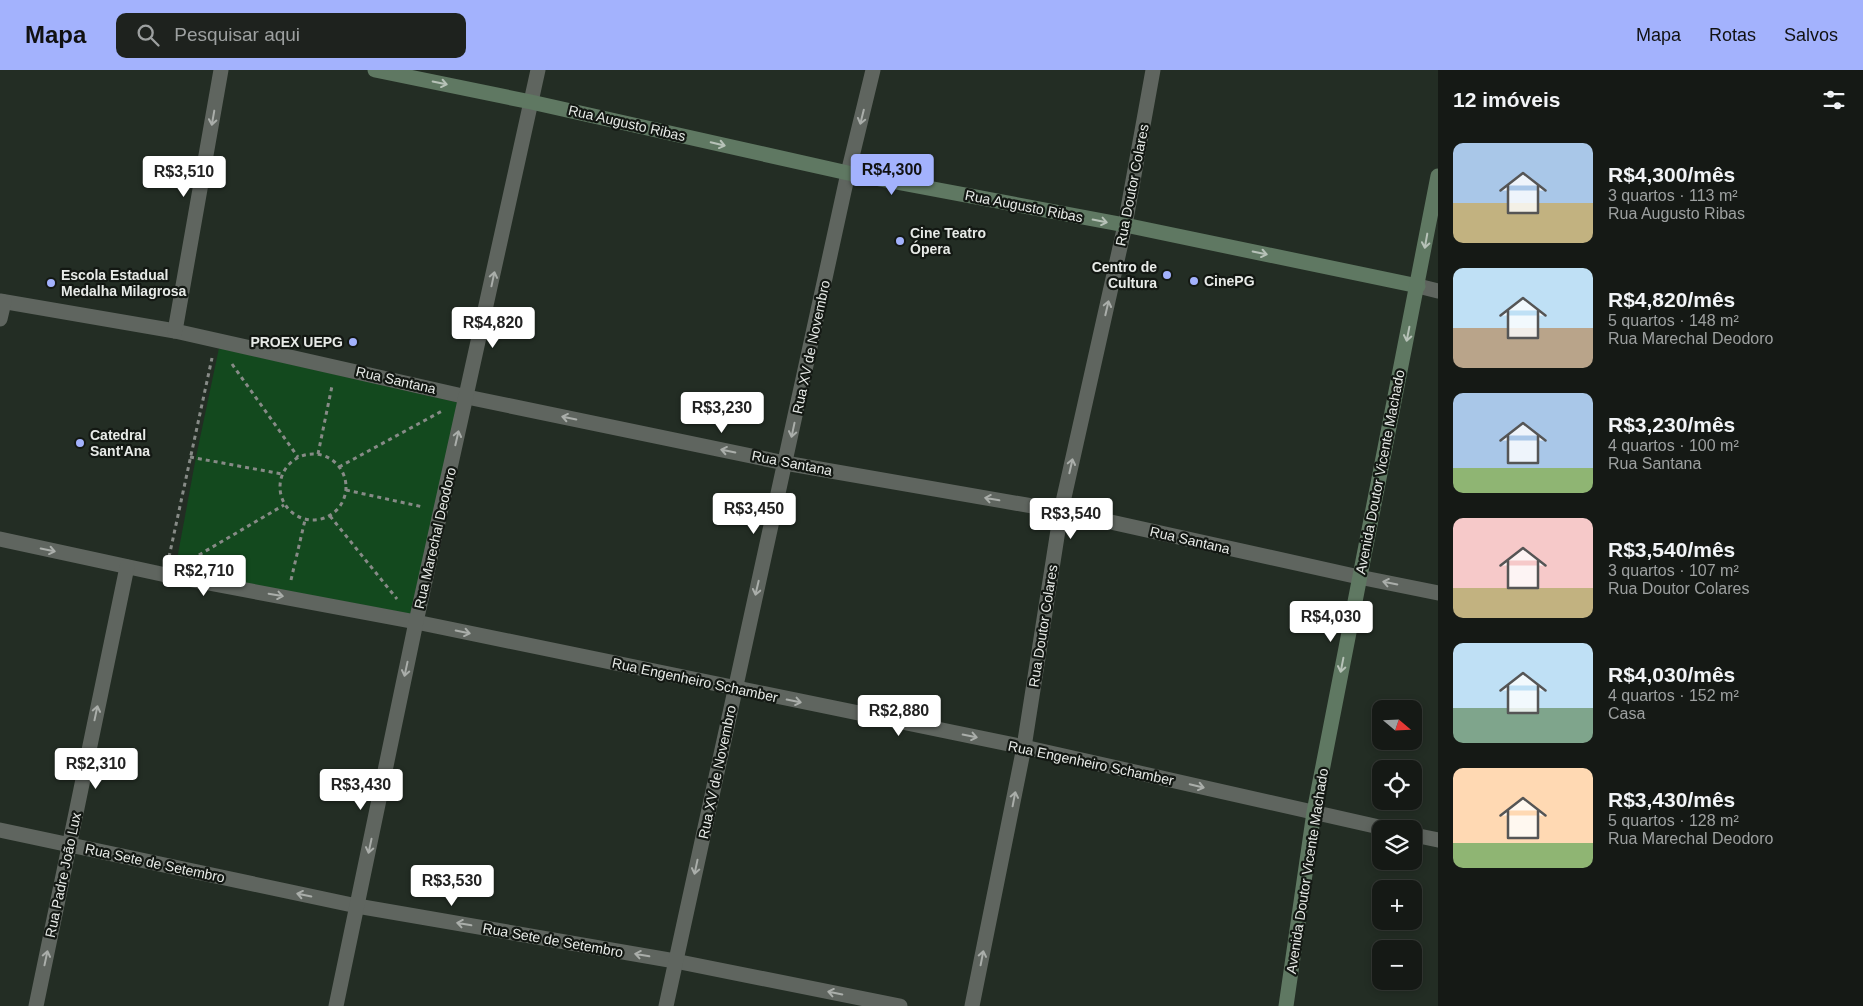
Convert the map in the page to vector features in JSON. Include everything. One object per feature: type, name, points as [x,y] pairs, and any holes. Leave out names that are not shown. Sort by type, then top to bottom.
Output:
[{"type":"main road","name":"Rua Augusto Ribas","points":[[375,70],[531,102],[848,173],[1125,225],[1418,286]]},
{"type":"main road","name":"Avenida Doutor Vicente Machado","points":[[1286,1006],[1314,812],[1438,176]]},
{"type":"street","points":[[175,331],[221,70]]},
{"type":"street","name":"Rua Marechal Deodoro","points":[[336,1006],[416,622],[538,70]]},
{"type":"street","name":"Rua XV de Novembro","points":[[666,1006],[848,173],[873,70]]},
{"type":"street","name":"Rua Doutor Colares","points":[[972,1006],[1024,747],[1061,511],[1125,225],[1153,70]]},
{"type":"street","name":"Rua Augusto Ribas","points":[[1418,286],[1438,291]]},
{"type":"street","points":[[0,320],[2,301]]},
{"type":"street","name":"Rua Santana","points":[[2,301],[175,331],[467,397],[786,463],[1061,511],[1438,593]]},
{"type":"street","name":"Rua Engenheiro Schamber","points":[[0,539],[166,575],[416,622],[1024,747],[1372,825]]},
{"type":"street","name":"Rua Padre João Lux","points":[[36,1006],[127,567]]},
{"type":"street","name":"Rua Sete de Setembro","points":[[0,830],[357,906],[675,961],[900,1006]]},
{"type":"street","points":[[1422,837],[1438,840]]},
{"type":"path","points":[[215,340],[298,457]]},
{"type":"path","points":[[166,575],[215,340]]},
{"type":"path","points":[[318,454],[336,366]]},
{"type":"path","points":[[339,467],[467,397]]},
{"type":"path","points":[[318,454],[330,458],[339,467],[345,478],[346,490],[341,505],[330,516],[318,520],[305,520],[293,515],[284,505],[280,490],[282,474],[298,457],[318,454]]},
{"type":"path","points":[[190,457],[282,474]]},
{"type":"path","points":[[346,490],[440,511]]},
{"type":"path","points":[[166,575],[284,505]]},
{"type":"path","points":[[330,516],[416,622]]},
{"type":"path","points":[[287,597],[305,520]]},
{"type":"shaded area","points":[[0,70],[1438,70],[1438,1006],[0,1006]]},
{"type":"green space","points":[[219,348],[460,403],[411,614],[175,570]]},
{"type":"place","name":"Cine Teatro Ópera","points":[[900,241]]},
{"type":"place","name":"Centro de Cultura","points":[[1167,275]]},
{"type":"place","name":"CinePG","points":[[1194,281]]},
{"type":"place","name":"Escola Estadual Medalha Milagrosa","points":[[51,283]]},
{"type":"place","name":"PROEX UEPG","points":[[353,342]]},
{"type":"place","name":"Catedral Sant'Ana","points":[[80,443]]}]
